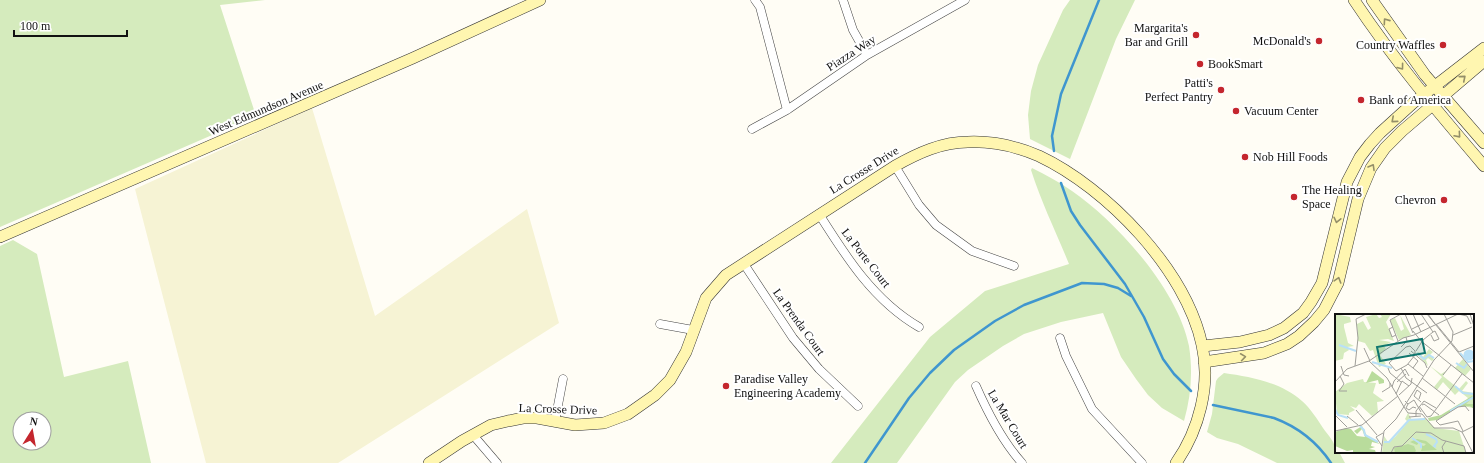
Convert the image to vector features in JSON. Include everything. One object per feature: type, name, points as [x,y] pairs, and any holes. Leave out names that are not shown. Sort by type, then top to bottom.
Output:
[{"type":"street","name":"West Edmundson Avenue","points":[[0,237],[406,61],[540,0]]},
{"type":"street","points":[[755,0],[760,7],[787,110]]},
{"type":"street","points":[[844,0],[853,30],[867,55]]},
{"type":"street","name":"Piazza Way","points":[[752,129],[787,110],[867,55],[965,0]]},
{"type":"street","points":[[1354,0],[1424,95],[1484,166]]},
{"type":"street","points":[[1372,0],[1434,86],[1484,143]]},
{"type":"street","points":[[1203,346],[1255,340],[1284,328],[1303,313],[1322,283],[1344,195],[1353,171],[1370,144],[1380,133],[1434,86],[1484,48]]},
{"type":"street","points":[[1204,362],[1264,353],[1287,344],[1300,336],[1314,322],[1328,303],[1338,283],[1358,199],[1371,168],[1385,148],[1432,105],[1484,61]]},
{"type":"street","name":"La Crosse Drive","points":[[429,463],[473,435],[491,426],[508,421],[530,418],[575,425],[604,423],[628,414],[655,396],[670,380],[686,352],[706,298],[726,275],[819,214],[914,155],[932,148],[953,143],[970,142],[1004,145],[1039,157],[1056,166],[1096,192],[1112,206],[1146,242],[1174,280],[1194,316],[1203,346],[1205,375],[1201,409],[1192,436],[1176,463]]},
{"type":"street","points":[[895,166],[919,205],[936,225],[972,251],[1014,266]]},
{"type":"street","name":"La Porte Court","points":[[819,214],[844,253],[870,286],[903,317],[919,327]]},
{"type":"street","name":"La Prenda Court","points":[[744,264],[793,338],[819,370],[858,406]]},
{"type":"street","points":[[660,324],[693,330]]},
{"type":"street","points":[[1060,338],[1066,356],[1092,409],[1142,463]]},
{"type":"street","points":[[555,421],[563,379]]},
{"type":"street","name":"La Mar Court","points":[[976,386],[983,402],[1014,454],[1022,463]]},
{"type":"street","points":[[473,435],[497,463]]},
{"type":"shaded area","points":[[312,108],[375,316],[527,209],[559,323],[338,463],[206,463],[135,189]]},
{"type":"green space","points":[[0,0],[265,0],[220,5],[256,116],[0,227]]},
{"type":"green space","points":[[1070,0],[1135,0],[1116,39],[1070,159],[1030,139],[1028,115],[1031,91],[1038,65],[1063,10]]},
{"type":"green space","points":[[1032,168],[1072,191],[1108,220],[1143,259],[1159,281],[1183,325],[1189,346],[1191,384],[1184,421],[1162,408],[1148,395],[1136,379],[1121,357],[1103,313],[1061,322],[1024,334],[1003,346],[968,370],[955,382],[897,463],[831,463],[930,337],[985,291],[1069,264],[1040,195],[1031,170]]},
{"type":"green space","points":[[13,240],[37,254],[64,377],[128,361],[151,463],[0,463],[0,246]]},
{"type":"green space","points":[[1224,373],[1245,376],[1265,381],[1285,389],[1294,395],[1314,414],[1333,442],[1335,453],[1340,453],[1345,463],[1277,463],[1238,444],[1217,438],[1207,432],[1212,414],[1216,381]]},
{"type":"waterway","points":[[1054,151],[1052,136],[1061,94],[1099,0]]},
{"type":"waterway","points":[[1061,183],[1071,211],[1125,284],[1144,317],[1163,359],[1174,374],[1191,391]]},
{"type":"waterway","points":[[865,463],[909,398],[930,373],[954,350],[995,321],[1024,305],[1082,283],[1104,284],[1118,288],[1131,296]]},
{"type":"waterway","points":[[1213,405],[1274,418],[1283,422],[1306,436],[1320,448],[1331,463]]},
{"type":"place","name":"Margarita's Bar and Grill","points":[[1196,35]]},
{"type":"place","name":"McDonald's","points":[[1319,41]]},
{"type":"place","name":"Country Waffles","points":[[1443,45]]},
{"type":"place","name":"BookSmart","points":[[1200,64]]},
{"type":"place","name":"Patti's Perfect Pantry","points":[[1221,90]]},
{"type":"place","name":"Bank of America","points":[[1361,100]]},
{"type":"place","name":"Vacuum Center","points":[[1236,111]]},
{"type":"place","name":"Nob Hill Foods","points":[[1245,157]]},
{"type":"place","name":"The Healing Space","points":[[1294,197]]},
{"type":"place","name":"Chevron","points":[[1444,200]]},
{"type":"place","name":"Paradise Valley Engineering Academy","points":[[726,386]]}]
